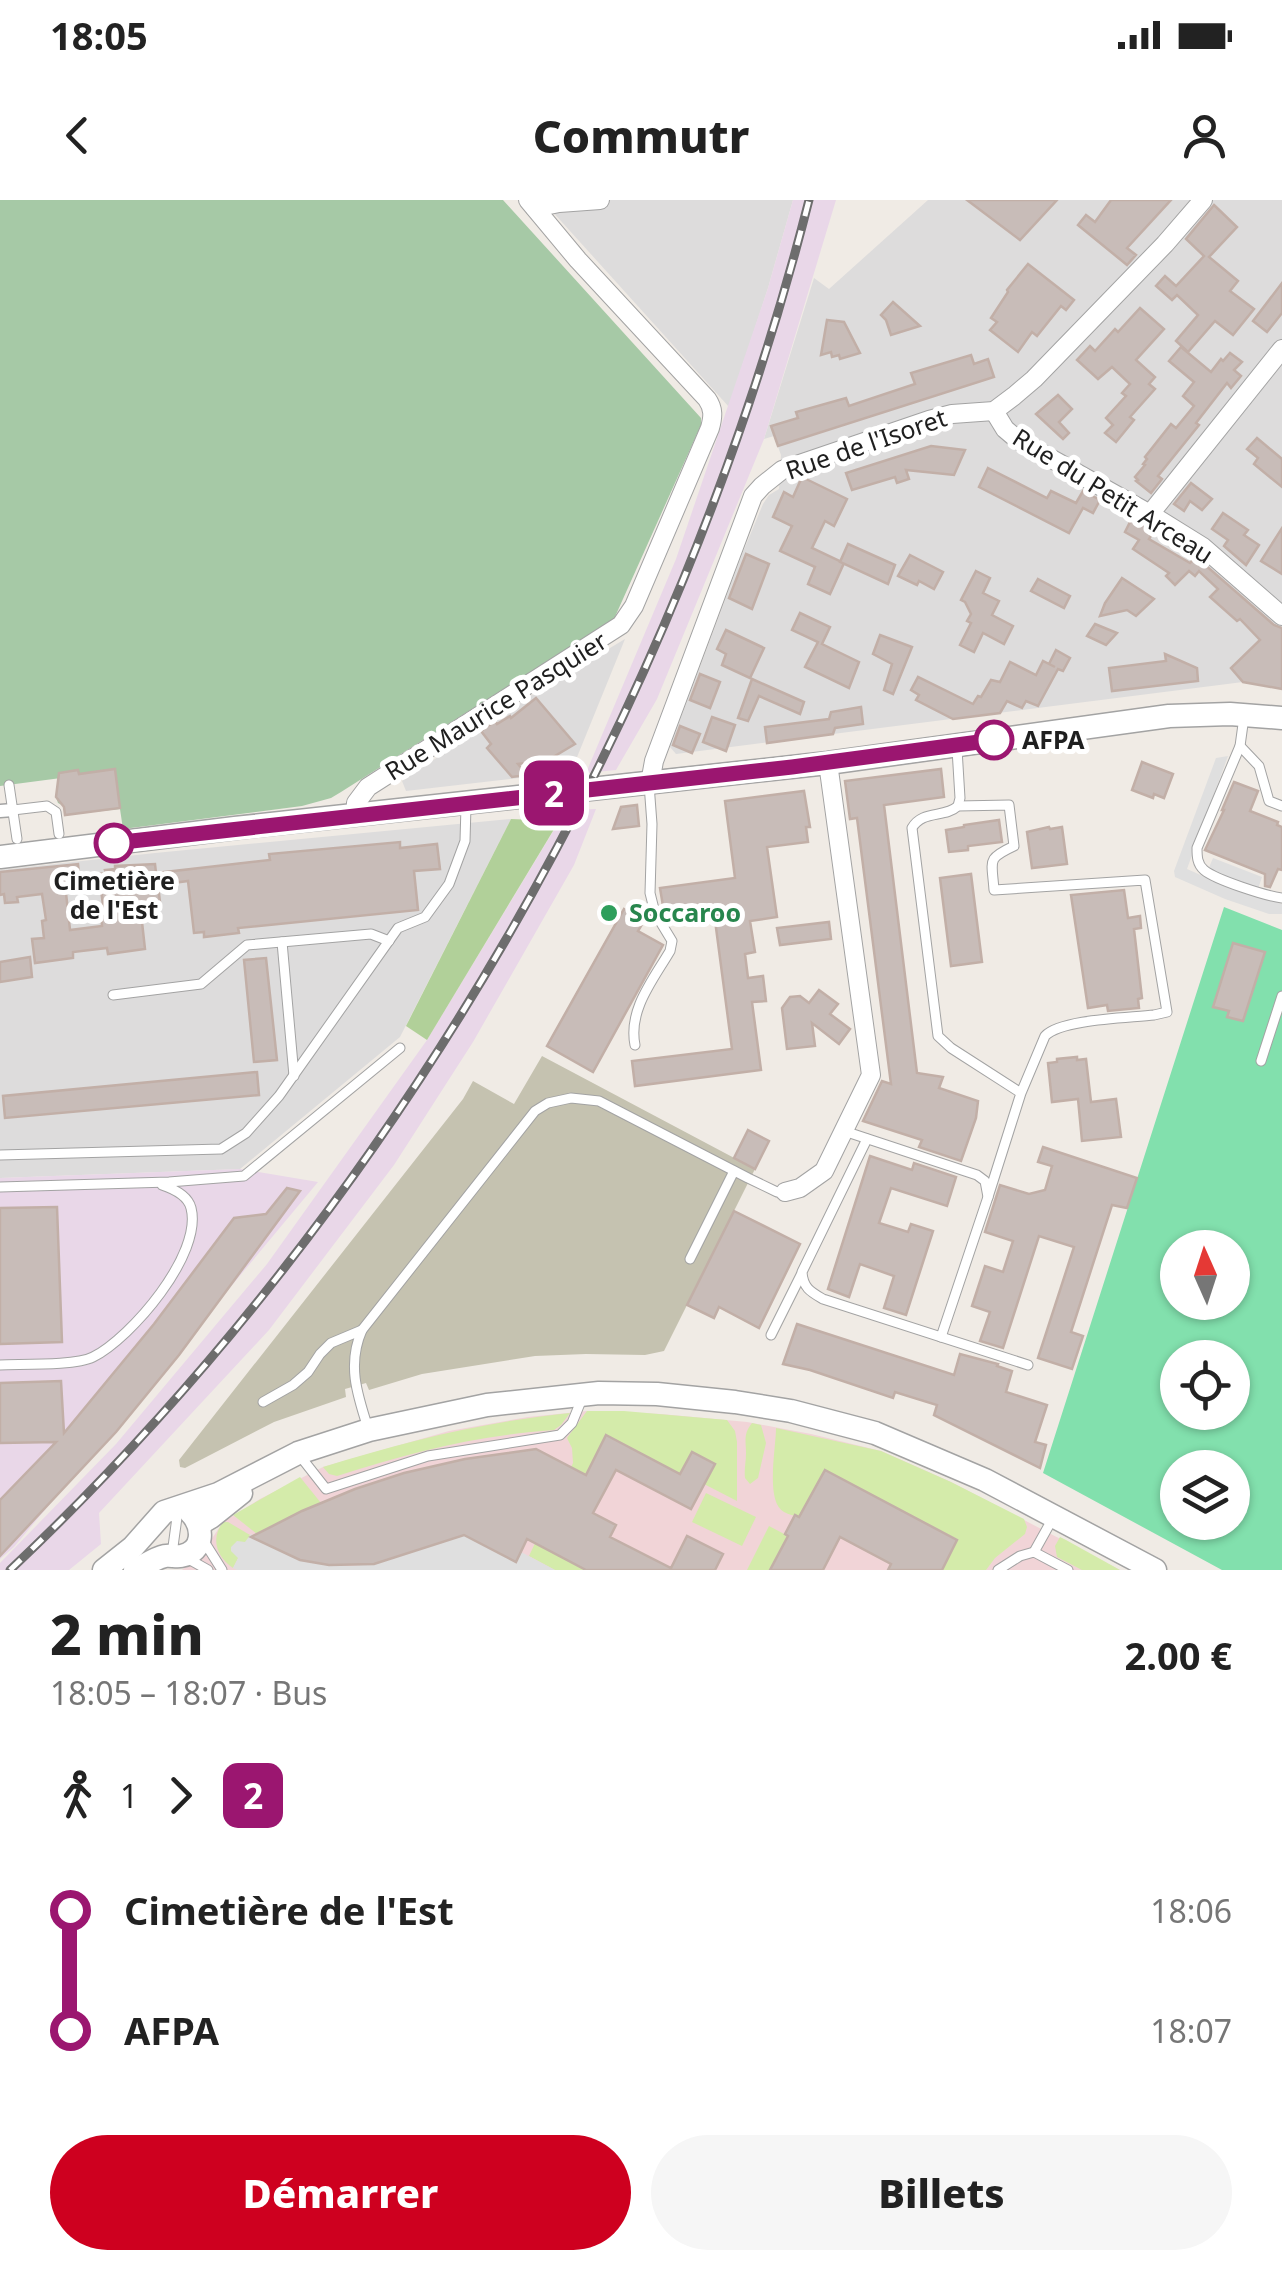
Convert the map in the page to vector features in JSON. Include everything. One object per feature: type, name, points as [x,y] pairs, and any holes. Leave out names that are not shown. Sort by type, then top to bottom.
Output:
[{"type":"street","points":[[532,204],[600,200]]},
{"type":"street","points":[[994,412],[1034,379],[1204,200]]},
{"type":"street","name":"Rue Maurice Pasquier","points":[[355,815],[356,803],[368,787],[622,626],[710,428],[712,406],[707,399],[578,260],[532,204]]},
{"type":"street","points":[[1150,514],[1282,349]]},
{"type":"street","name":"Rue du Petit Arceau","points":[[994,412],[1018,440],[1203,546],[1282,616]]},
{"type":"street","name":"Rue de l'Isoret","points":[[647,783],[747,514],[762,486],[794,465],[929,420],[952,414],[994,412]]},
{"type":"street","points":[[0,857],[828,762],[1169,716],[1244,714],[1282,718]]},
{"type":"street","points":[[785,1192],[800,1188],[824,1171],[870,1075],[828,762]]},
{"type":"street","points":[[104,1570],[164,1512],[218,1494],[298,1453],[368,1430],[488,1405],[584,1395],[657,1394],[791,1411],[889,1439],[985,1480],[1155,1570]]},
{"type":"street","points":[[135,1570],[196,1546],[200,1529],[211,1518],[265,1478],[434,1416]]},
{"type":"street","points":[[178,1508],[189,1512],[200,1529]]},
{"type":"street","points":[[154,1522],[154,1542],[161,1551],[174,1556]]},
{"type":"lane","points":[[1244,714],[1240,746],[1197,848],[1198,860],[1205,871],[1282,898]]},
{"type":"lane","points":[[957,744],[958,806],[920,818],[912,828],[938,1036],[1022,1093]]},
{"type":"lane","points":[[1240,746],[1259,766],[1269,801],[1282,806]]},
{"type":"lane","points":[[636,1045],[636,1013],[672,946],[671,936],[655,913],[650,893],[652,824],[647,783]]},
{"type":"lane","points":[[9,785],[6,811],[17,839]]},
{"type":"lane","points":[[0,1155],[221,1149],[246,1134],[280,1096],[398,928],[425,917],[449,884],[464,841],[465,803]]},
{"type":"lane","points":[[941,1337],[1022,1093],[1045,1036],[1050,1030],[1067,1025],[1167,1012],[1145,880],[994,890],[992,860],[1014,846],[1009,805],[958,806]]},
{"type":"lane","points":[[6,811],[47,806],[56,812],[59,834]]},
{"type":"lane","points":[[112,995],[201,984],[247,945],[371,934],[388,941]]},
{"type":"lane","points":[[282,942],[294,1076]]},
{"type":"lane","points":[[1260,1061],[1282,996]]},
{"type":"lane","points":[[0,1188],[244,1176],[400,1048]]},
{"type":"lane","points":[[368,1430],[353,1372],[362,1330],[535,1110],[571,1098],[599,1101],[777,1192],[785,1192]]},
{"type":"lane","points":[[844,1131],[977,1175],[985,1181],[988,1197]]},
{"type":"lane","points":[[770,1335],[867,1139]]},
{"type":"lane","points":[[690,1259],[734,1170]]},
{"type":"lane","points":[[0,1365],[90,1360],[122,1337],[169,1281],[193,1226],[191,1205],[164,1185],[110,1184]]},
{"type":"lane","points":[[802,1272],[808,1290],[823,1299],[1028,1365]]},
{"type":"lane","points":[[263,1402],[293,1386],[331,1343],[362,1330]]},
{"type":"lane","points":[[304,1461],[326,1488],[428,1456],[560,1435],[572,1423],[584,1395]]},
{"type":"lane","points":[[178,1508],[174,1556],[208,1570]]},
{"type":"lane","points":[[1034,1552],[1054,1516]]},
{"type":"lane","points":[[200,1529],[222,1570]]},
{"type":"lane","points":[[998,1570],[1034,1552],[1068,1570]]},
{"type":"shaded area","points":[[542,200],[793,200],[729,407]]},
{"type":"shaded area","points":[[793,200],[836,200],[764,439],[657,699],[616,770],[586,773],[676,559],[768,288]]},
{"type":"shaded area","points":[[928,200],[1282,200],[1282,689],[1243,682],[676,754],[670,747],[743,552],[763,504],[779,489],[781,455],[774,436],[764,439],[814,278],[829,289]]},
{"type":"shaded area","points":[[625,639],[571,772],[406,791],[402,781],[522,701]]},
{"type":"shaded area","points":[[1228,756],[1187,869],[1205,877],[1213,858],[1262,877],[1256,895],[1282,904],[1282,914],[1269,914],[1225,899],[1175,877],[1216,758]]},
{"type":"shaded area","points":[[596,809],[574,865],[473,1042],[394,1165],[269,1330],[99,1513],[101,1544],[69,1570],[0,1570],[0,1563],[116,1444],[267,1264],[427,1040],[566,810]]},
{"type":"shaded area","points":[[511,819],[400,1037],[240,1169],[0,1178],[0,870]]},
{"type":"shaded area","points":[[542,1056],[755,1169],[664,1351],[645,1355],[535,1356],[422,1374],[369,1390],[366,1383],[345,1389],[346,1397],[274,1422],[185,1468],[180,1467],[179,1460],[463,1099],[473,1081],[514,1104]]},
{"type":"shaded area","points":[[240,1169],[318,1182],[0,1559],[0,1178]]},
{"type":"shaded area","points":[[587,1411],[747,1422],[881,1451],[951,1482],[1120,1570],[182,1570],[205,1549],[223,1522],[323,1467],[449,1431]]},
{"type":"shaded area","points":[[251,1534],[300,1560],[348,1566],[374,1564],[464,1535],[515,1561],[521,1552],[555,1570],[237,1570],[233,1568],[238,1558],[231,1547],[237,1541],[245,1542]]},
{"type":"green space","name":"Cimetière de l'Est","points":[[0,200],[503,200],[701,418],[614,619],[331,798],[302,806],[123,829],[120,809],[65,815],[64,806],[56,797],[61,778],[0,786]]},
{"type":"green space","points":[[511,819],[559,821],[427,1040],[406,1026]]},
{"type":"green space","points":[[1224,907],[1282,930],[1282,1570],[1222,1570],[1167,1540],[1250,1540],[1250,1450],[1160,1450],[1160,1536],[1043,1473]]},
{"type":"green space","points":[[587,1411],[727,1420],[737,1442],[737,1501],[704,1484],[714,1464],[692,1452],[680,1474],[606,1436],[547,1549],[586,1570],[555,1570],[529,1556],[573,1463],[567,1438]]},
{"type":"green space","points":[[570,1413],[554,1430],[444,1446],[337,1476],[323,1467],[445,1434]]},
{"type":"green space","points":[[752,1423],[761,1425],[766,1443],[758,1478],[750,1484],[745,1478],[746,1438]]},
{"type":"green space","points":[[776,1428],[881,1451],[1024,1519],[1025,1534],[986,1570],[942,1570],[957,1539],[825,1471],[799,1517],[786,1513],[778,1506],[773,1486]]},
{"type":"green space","points":[[300,1477],[321,1503],[257,1534],[233,1515]]},
{"type":"green space","points":[[706,1493],[756,1517],[742,1546],[692,1522]]},
{"type":"green space","points":[[223,1522],[250,1535],[233,1568],[217,1547]]},
{"type":"green space","points":[[769,1526],[788,1536],[770,1570],[747,1570]]},
{"type":"green space","points":[[1060,1537],[1120,1570],[1082,1570],[1057,1557],[1055,1546]]},
{"type":"building","points":[[967,200],[1057,200],[1020,240]]},
{"type":"building","points":[[1111,200],[1171,200],[1127,248],[1136,255],[1127,265],[1078,225],[1086,215],[1095,222]]},
{"type":"building","points":[[1214,205],[1237,227],[1209,257],[1238,281],[1230,291],[1254,309],[1233,335],[1215,321],[1188,352],[1176,341],[1198,315],[1177,295],[1172,300],[1156,286],[1165,276],[1176,286],[1204,256],[1186,239]]},
{"type":"building","points":[[1028,264],[1074,300],[1066,310],[1061,306],[1037,336],[1032,332],[1018,352],[990,330],[997,322],[991,318]]},
{"type":"building","points":[[1282,283],[1282,313],[1267,332],[1253,321]]},
{"type":"building","points":[[893,302],[920,326],[891,335],[881,315]]},
{"type":"building","points":[[1140,308],[1164,329],[1136,360],[1155,377],[1149,384],[1155,389],[1130,417],[1134,420],[1116,442],[1105,433],[1113,425],[1106,418],[1126,396],[1122,393],[1130,384],[1112,367],[1098,379],[1077,360],[1090,346],[1095,351]]},
{"type":"building","points":[[827,320],[844,322],[860,353],[840,359],[839,355],[832,357],[831,352],[821,355]]},
{"type":"building","points":[[1181,347],[1211,372],[1230,353],[1242,362],[1234,370],[1241,376],[1231,388],[1227,383],[1196,423],[1199,425],[1158,476],[1162,479],[1151,493],[1135,477],[1171,424],[1176,428],[1194,406],[1183,396],[1194,382],[1169,361]]},
{"type":"building","points":[[971,355],[974,364],[988,359],[994,377],[778,446],[771,426],[798,418],[796,412],[846,398],[849,406],[915,384],[911,373]]},
{"type":"building","points":[[1058,395],[1072,409],[1059,422],[1069,433],[1063,439],[1036,414]]},
{"type":"building","points":[[1257,438],[1282,459],[1282,487],[1254,464],[1258,458],[1247,449]]},
{"type":"building","points":[[931,446],[965,450],[954,475],[906,470],[909,479],[897,483],[895,477],[852,490],[846,473]]},
{"type":"building","points":[[988,468],[1047,498],[1051,491],[1076,503],[1083,491],[1100,500],[1093,513],[1083,508],[1069,533],[979,487]]},
{"type":"building","points":[[802,477],[847,499],[834,526],[825,521],[812,548],[844,563],[830,594],[808,584],[815,567],[780,551],[792,526],[773,517],[784,492],[793,497]]},
{"type":"building","points":[[1191,483],[1212,499],[1202,510],[1190,501],[1184,511],[1174,504]]},
{"type":"building","points":[[1223,513],[1248,530],[1244,535],[1259,545],[1246,565],[1224,546],[1228,540],[1212,529]]},
{"type":"building","points":[[1132,518],[1154,531],[1149,539],[1190,563],[1196,557],[1282,628],[1282,689],[1243,682],[1231,668],[1260,640],[1210,597],[1218,589],[1199,571],[1195,576],[1189,571],[1175,585],[1166,576],[1169,573],[1133,549],[1139,540],[1125,532]]},
{"type":"building","points":[[1282,528],[1282,574],[1261,561]]},
{"type":"building","points":[[848,544],[895,565],[888,584],[840,562]]},
{"type":"building","points":[[746,554],[769,564],[752,609],[729,598]]},
{"type":"building","points":[[910,555],[943,572],[934,589],[898,576]]},
{"type":"building","points":[[976,571],[990,578],[983,593],[999,601],[992,615],[1013,626],[1004,644],[983,633],[974,652],[960,645],[971,623],[967,621],[971,614],[961,600]]},
{"type":"building","points":[[1122,578],[1154,599],[1136,616],[1127,610],[1100,616],[1105,603]]},
{"type":"building","points":[[1038,579],[1070,596],[1064,608],[1031,591]]},
{"type":"building","points":[[800,613],[830,627],[822,644],[859,662],[849,688],[805,667],[818,642],[792,630]]},
{"type":"building","points":[[1095,624],[1117,633],[1106,645],[1087,636]]},
{"type":"building","points":[[726,630],[764,648],[750,678],[722,665],[726,654],[717,649]]},
{"type":"building","points":[[880,635],[912,647],[893,694],[884,690],[892,664],[873,654]]},
{"type":"building","points":[[1056,650],[1070,658],[1063,671],[1058,669],[1038,706],[1026,701],[1022,708],[1007,701],[1000,713],[953,719],[916,700],[919,695],[911,690],[918,677],[973,704],[991,680],[1000,682],[1010,662],[1036,675],[1043,661],[1049,664]]},
{"type":"building","points":[[1165,654],[1197,668],[1198,681],[1112,691],[1109,668],[1166,661]]},
{"type":"building","points":[[700,674],[720,682],[710,708],[690,700]]},
{"type":"building","points":[[752,679],[804,702],[800,714],[759,696],[748,721],[738,718]]},
{"type":"building","points":[[536,698],[575,744],[548,760],[518,764],[527,775],[512,777],[487,748],[491,744],[481,731],[495,721],[497,724],[511,718]]},
{"type":"building","points":[[861,707],[863,724],[835,728],[833,734],[767,743],[765,727],[829,719],[831,712]]},
{"type":"building","points":[[712,717],[735,725],[726,751],[703,742]]},
{"type":"building","points":[[680,726],[700,734],[692,753],[673,745]]},
{"type":"building","points":[[1142,762],[1173,774],[1164,798],[1132,790]]},
{"type":"building","points":[[115,769],[120,808],[65,815],[56,797],[59,773]]},
{"type":"building","points":[[941,769],[944,797],[884,805],[917,1073],[943,1077],[939,1088],[978,1101],[961,1161],[919,1147],[922,1140],[863,1121],[882,1081],[891,1084],[857,818],[850,819],[845,781]]},
{"type":"building","points":[[1234,782],[1258,791],[1250,811],[1282,827],[1282,870],[1278,869],[1270,887],[1265,886],[1265,874],[1205,850]]},
{"type":"building","points":[[804,791],[810,827],[806,827],[808,842],[767,847],[777,917],[750,921],[755,952],[745,954],[748,978],[763,976],[766,1001],[752,1002],[761,1070],[635,1086],[632,1061],[732,1049],[713,905],[664,912],[660,888],[735,878],[725,801]]},
{"type":"building","points":[[637,805],[639,826],[613,829],[621,807]]},
{"type":"building","points":[[999,820],[1002,842],[949,852],[946,830]]},
{"type":"building","points":[[1062,827],[1067,864],[1032,868],[1027,832]]},
{"type":"building","points":[[400,842],[400,848],[437,844],[440,869],[414,871],[418,910],[238,928],[239,933],[204,937],[204,932],[194,933],[188,881],[158,885],[160,902],[140,904],[145,949],[108,954],[107,948],[73,952],[73,958],[35,963],[32,939],[44,938],[42,921],[46,920],[42,894],[5,903],[4,894],[0,895],[0,872],[78,864],[80,887],[70,888],[71,892],[66,893],[70,930],[102,926],[99,874],[115,866],[155,864],[156,873],[270,860],[269,854]]},
{"type":"building","points":[[971,874],[982,962],[951,966],[940,878]]},
{"type":"building","points":[[1124,890],[1128,918],[1140,916],[1141,928],[1134,929],[1142,998],[1138,999],[1139,1008],[1088,1008],[1071,895]]},
{"type":"building","points":[[624,909],[644,921],[638,931],[663,945],[593,1072],[547,1046]]},
{"type":"building","points":[[829,922],[831,939],[780,945],[777,928]]},
{"type":"building","points":[[1233,943],[1265,952],[1243,1021],[1227,1017],[1229,1011],[1213,1007]]},
{"type":"building","points":[[30,957],[32,977],[0,982],[0,962]]},
{"type":"building","points":[[266,958],[277,1060],[254,1062],[244,960]]},
{"type":"building","points":[[819,990],[838,1004],[830,1014],[850,1029],[839,1044],[812,1023],[815,1046],[787,1049],[782,1008],[790,997],[800,996],[809,1003]]},
{"type":"building","points":[[1086,1059],[1091,1102],[1116,1099],[1121,1137],[1082,1141],[1078,1099],[1052,1102],[1048,1063]]},
{"type":"building","points":[[257,1072],[259,1095],[5,1118],[3,1096]]},
{"type":"building","points":[[748,1130],[769,1141],[755,1169],[734,1158]]},
{"type":"building","points":[[1043,1147],[1137,1178],[1127,1208],[1112,1205],[1071,1332],[1083,1336],[1072,1369],[1038,1358],[1074,1247],[1039,1236],[1003,1348],[980,1341],[990,1312],[972,1306],[985,1266],[1003,1272],[1013,1241],[985,1232],[1000,1185],[1029,1194],[1045,1190],[1052,1166],[1038,1162]]},
{"type":"building","points":[[870,1156],[912,1170],[914,1163],[956,1177],[947,1206],[891,1188],[879,1223],[908,1232],[911,1224],[933,1231],[906,1315],[884,1308],[894,1276],[860,1264],[849,1297],[828,1289]]},
{"type":"building","points":[[287,1188],[300,1191],[179,1355],[116,1432],[0,1556],[0,1500],[56,1442],[0,1443],[0,1383],[61,1381],[64,1433],[234,1218],[266,1214]]},
{"type":"building","points":[[57,1207],[62,1342],[0,1344],[0,1208]]},
{"type":"building","points":[[734,1211],[800,1244],[759,1328],[719,1307],[714,1318],[687,1305]]},
{"type":"building","points":[[797,1324],[954,1375],[960,1354],[1012,1371],[1006,1392],[1047,1405],[1035,1442],[1046,1445],[1040,1468],[934,1415],[937,1405],[895,1392],[893,1398],[783,1364]]},
{"type":"building","points":[[606,1435],[680,1474],[692,1452],[715,1464],[691,1509],[616,1470],[593,1513],[616,1525],[610,1537],[671,1568],[687,1536],[723,1554],[715,1570],[586,1570],[527,1539],[516,1562],[464,1535],[374,1564],[329,1565],[300,1560],[251,1537],[355,1489],[465,1459],[536,1449],[586,1475]]},
{"type":"building","points":[[825,1470],[957,1540],[942,1570],[888,1570],[891,1564],[840,1537],[823,1570],[770,1570],[795,1515],[799,1517]]},
{"type":"railway","points":[[10,1570],[150,1428],[279,1275],[398,1112],[505,941],[601,763],[683,579],[753,391],[809,200]]},
{"type":"bus line","name":"2","points":[[114,843],[649,784],[994,740]]},
{"type":"place","name":"AFPA","points":[[994,740]]},
{"type":"place","name":"Cimetière de l'Est","points":[[114,843]]},
{"type":"place","name":"Soccaroo","points":[[609,913]]}]
